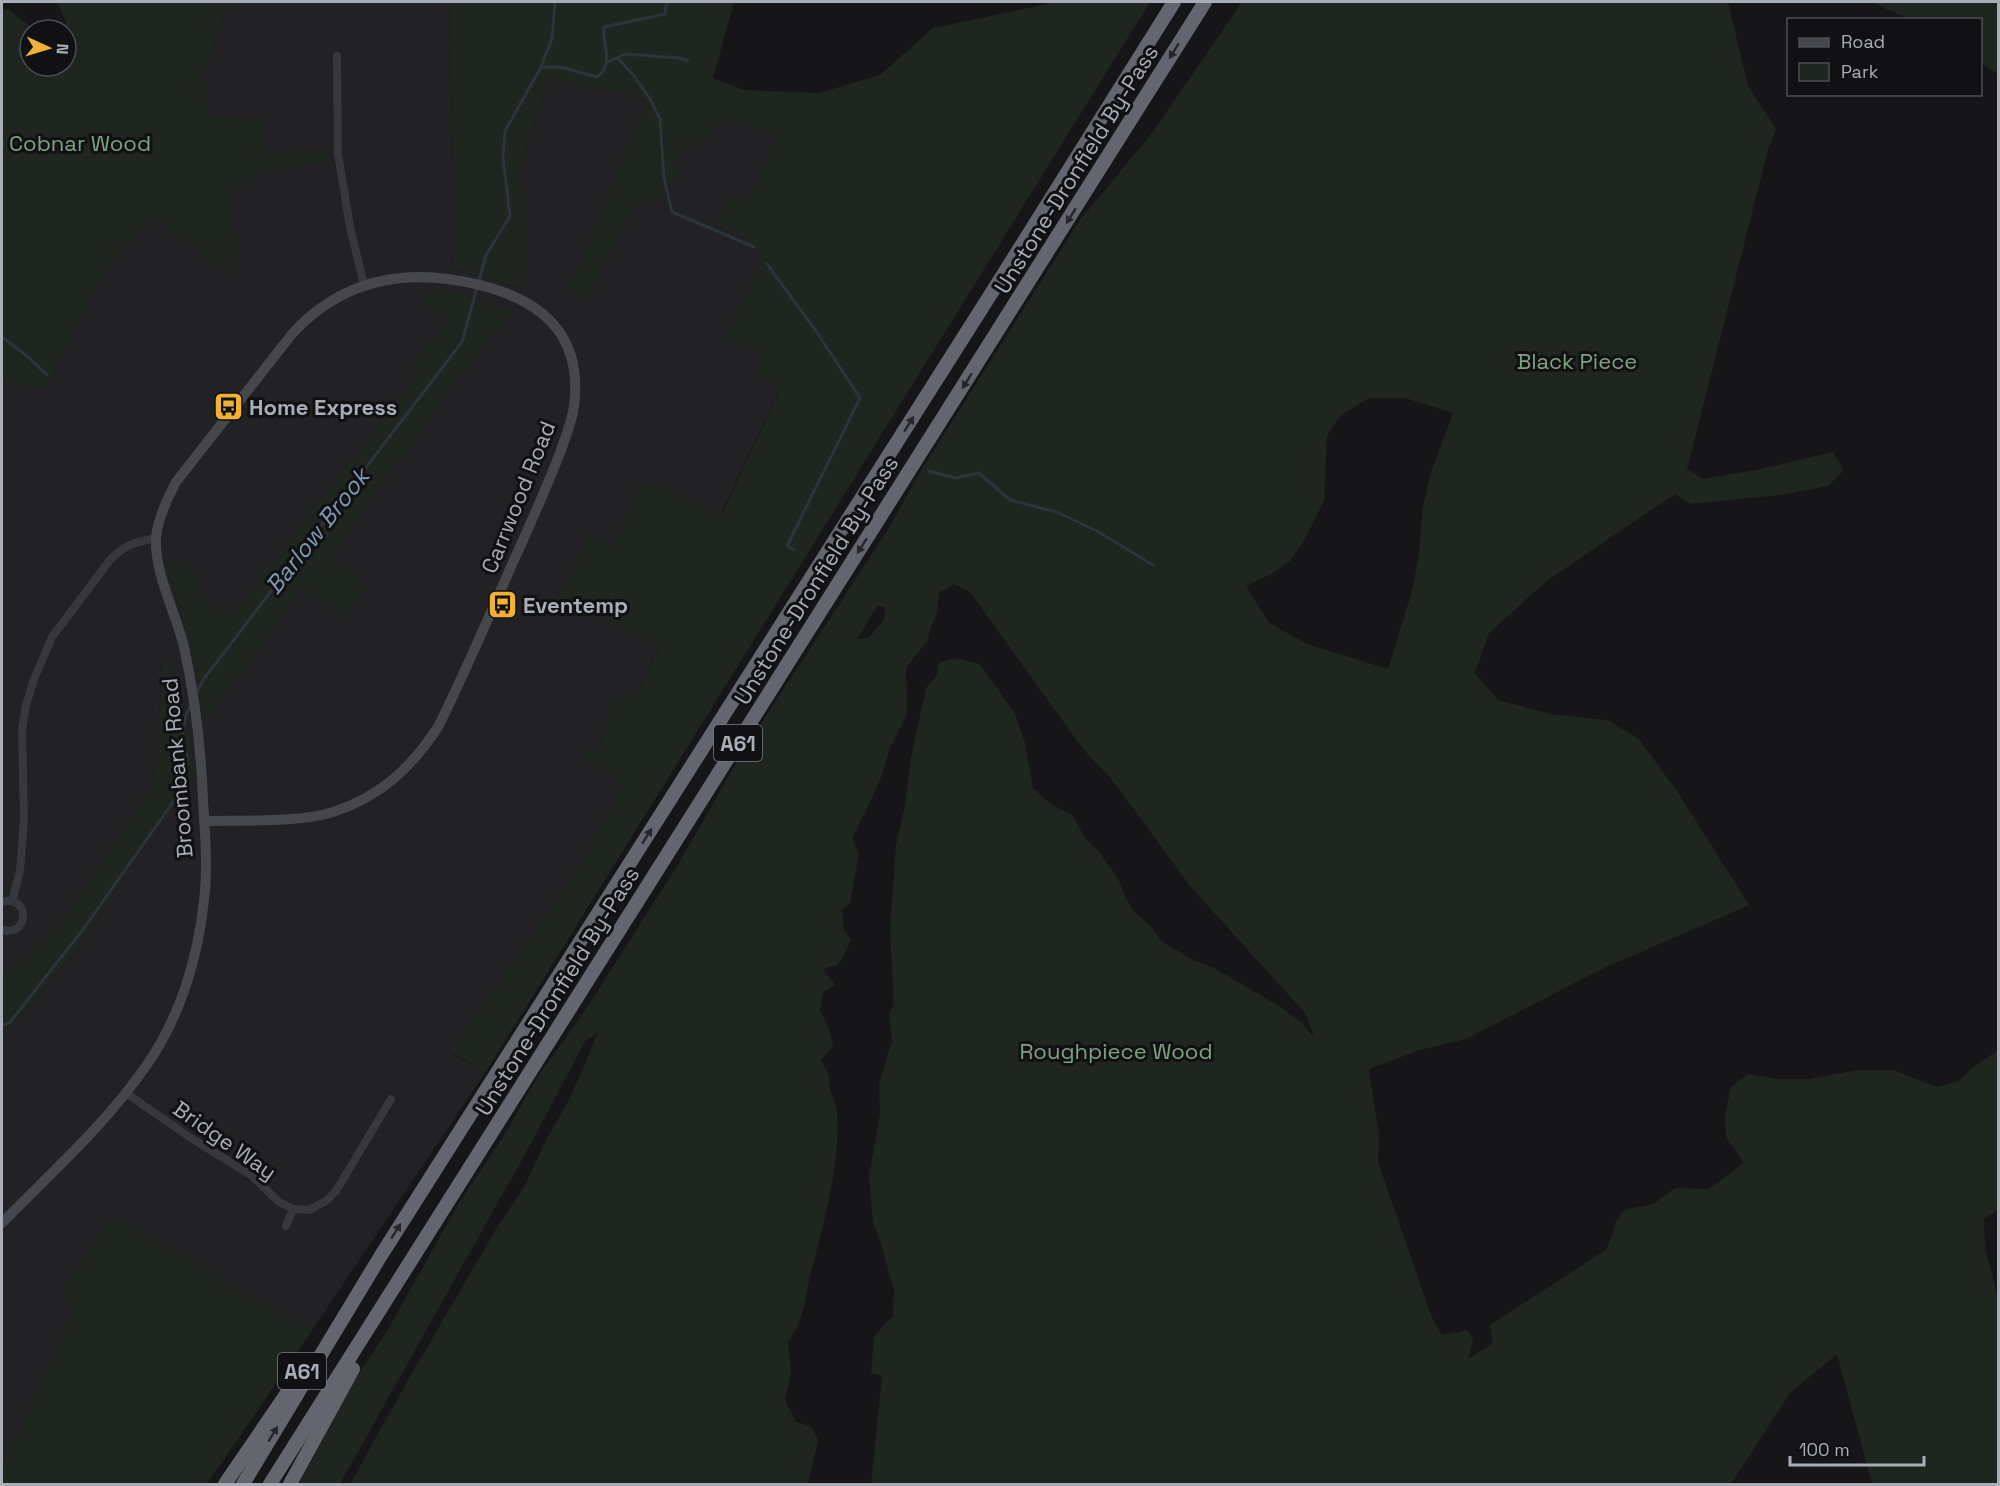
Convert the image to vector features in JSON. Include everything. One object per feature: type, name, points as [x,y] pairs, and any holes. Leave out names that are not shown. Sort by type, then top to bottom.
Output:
[{"type":"highway","name":"Unstone-Dronfield By-Pass","points":[[243,1485],[380,1257],[1002,278],[1174,2]]},
{"type":"highway","name":"Unstone-Dronfield By-Pass","points":[[270,1485],[1206,2]]},
{"type":"highway","name":"A61","points":[[225,1485],[380,1257]]},
{"type":"highway","name":"A61","points":[[290,1485],[341,1393],[386,1303]]},
{"type":"street","points":[[337,56],[338,154],[350,227],[364,285]]},
{"type":"street","name":"Broombank Road","points":[[2,1223],[109,1114],[147,1065],[180,1004],[194,958],[204,899],[201,764],[191,682],[179,626],[164,585],[156,538],[168,497],[180,477],[292,334],[321,306],[364,285],[395,278],[422,276],[495,290],[531,304]]},
{"type":"street","name":"Carrwood Road","points":[[204,821],[302,817],[331,813],[363,800],[391,783],[413,762],[438,728],[548,484],[568,432],[574,408],[576,383],[574,362],[566,342],[553,323],[531,304]]},
{"type":"street","points":[[12,901],[20,871],[24,819],[22,730],[26,705],[36,673],[52,637],[110,560],[121,549],[134,542],[156,538]]},
{"type":"street","points":[[2,902],[12,901],[20,906],[22,911],[22,921],[17,928],[2,930]]},
{"type":"street","name":"Bridge Way","points":[[126,1093],[191,1138],[251,1175],[279,1202],[293,1209]]},
{"type":"street","points":[[286,1226],[293,1209],[309,1210],[326,1201],[336,1191],[391,1099]]},
{"type":"shaded area","points":[[229,2],[449,2],[455,245],[452,268],[524,289],[522,165],[548,78],[703,112],[821,149],[804,337],[637,693],[614,701],[598,750],[580,753],[623,786],[586,854],[452,1053],[485,1073],[311,1332],[113,1215],[73,1312],[2,1470],[2,1039],[87,937],[138,853],[196,774],[179,684],[162,658],[157,758],[150,788],[59,924],[20,963],[2,977],[2,382],[45,390],[211,55]]},
{"type":"green space","name":"Cobnar Wood","points":[[57,2],[229,2],[211,55],[202,73],[209,117],[261,118],[268,155],[327,149],[328,163],[276,168],[245,181],[228,195],[240,266],[230,274],[152,217],[102,276],[45,390],[2,382],[2,10],[9,9],[20,18],[18,78],[78,78],[78,18],[64,18]]},
{"type":"green space","points":[[449,2],[734,2],[713,78],[743,90],[819,93],[880,75],[933,28],[1057,2],[1150,2],[485,1073],[452,1052],[586,854],[622,786],[579,753],[598,750],[614,700],[637,693],[660,645],[559,599],[589,535],[614,545],[641,481],[722,514],[780,389],[755,375],[763,354],[725,339],[762,260],[752,243],[716,223],[729,194],[748,202],[777,136],[721,118],[704,143],[697,139],[693,145],[687,142],[674,168],[680,171],[671,186],[642,205],[636,202],[594,285],[599,289],[585,299],[576,296],[568,283],[580,265],[646,100],[548,78],[522,165],[525,289],[452,268],[455,245]]},
{"type":"green space","points":[[1242,2],[1728,2],[1748,86],[1776,129],[1768,150],[1687,469],[1703,479],[1756,470],[1833,452],[1844,470],[1828,486],[1781,495],[1691,504],[1675,494],[1548,580],[1489,633],[1475,673],[1498,700],[1550,714],[1607,720],[1639,739],[1679,794],[1749,905],[1602,969],[1466,1039],[1420,1050],[1369,1069],[1379,1137],[1378,1162],[1432,1318],[1442,1335],[1468,1330],[1473,1341],[1468,1359],[1493,1343],[1490,1325],[1607,1249],[1616,1222],[1624,1210],[1653,1204],[1675,1188],[1709,1189],[1744,1163],[1726,1137],[1725,1117],[1731,1087],[1748,1074],[1777,1079],[1809,1079],[1858,1070],[1893,1070],[1937,1087],[1959,1081],[1972,1068],[1998,1050],[1998,1210],[1984,1219],[1985,1247],[1998,1299],[1998,1484],[1872,1484],[1837,1354],[1790,1393],[1731,1484],[871,1484],[882,1376],[871,1373],[874,1336],[893,1316],[894,1290],[873,1223],[869,1176],[880,1113],[879,1084],[892,1041],[889,1014],[894,1005],[890,929],[896,845],[926,688],[937,675],[939,662],[958,658],[979,664],[1015,714],[1025,743],[1033,788],[1052,805],[1072,815],[1087,841],[1099,852],[1118,878],[1134,912],[1151,926],[1160,940],[1191,959],[1216,969],[1279,1006],[1302,1023],[1314,1037],[1306,1014],[1190,886],[1113,781],[1083,749],[970,592],[954,584],[939,593],[937,613],[928,640],[906,668],[907,714],[889,750],[871,801],[852,839],[859,853],[850,903],[842,910],[844,930],[851,940],[838,965],[823,969],[835,985],[823,993],[820,1010],[829,1028],[833,1046],[821,1060],[828,1074],[830,1090],[837,1109],[836,1151],[827,1208],[804,1305],[798,1324],[788,1342],[791,1373],[785,1401],[796,1422],[811,1426],[818,1440],[808,1484],[350,1484],[496,1229],[524,1187],[546,1140],[569,1100],[598,1033],[585,1041],[533,1140],[340,1484],[299,1484],[349,1389],[387,1331],[459,1203],[504,1135],[538,1076],[584,1012],[679,863],[743,751],[887,531],[922,469],[1080,220],[1152,133]],"holes":[[[1369,398],[1405,398],[1453,413],[1430,475],[1422,513],[1419,553],[1412,591],[1388,669],[1307,644],[1269,623],[1246,586],[1271,574],[1291,560],[1324,501],[1327,436],[1340,416]],[[878,605],[885,608],[884,619],[869,638],[857,639]]]},
{"type":"green space","points":[[1871,2],[1998,2],[1998,74],[1982,64],[1982,18],[1907,18]]},
{"type":"green space","points":[[431,287],[512,310],[452,387],[330,556],[366,586],[345,617],[302,588],[206,722],[187,633],[167,564],[190,561],[202,591],[212,604],[226,613],[235,610],[417,375],[408,369],[448,319],[423,299]]},
{"type":"green space","points":[[162,657],[179,684],[196,774],[138,853],[87,937],[2,1039],[2,977],[20,963],[59,924],[150,788],[157,758]]},
{"type":"green space","points":[[113,1215],[311,1332],[207,1484],[2,1484],[3,1466],[73,1312],[64,1290]]},
{"type":"waterway","name":"Barlow Brook","points":[[197,692],[203,680],[462,342],[486,255],[510,216],[503,158],[505,131],[541,67],[552,38],[555,2]]},
{"type":"waterway","points":[[541,67],[560,67],[597,77],[607,60],[604,27],[665,14],[666,5],[669,2]]},
{"type":"waterway","points":[[607,62],[625,54],[679,58],[688,61]]},
{"type":"waterway","points":[[618,58],[650,99],[660,119],[664,178],[672,212],[754,247]]},
{"type":"waterway","points":[[767,264],[816,331],[860,398],[787,546],[794,550]]},
{"type":"waterway","points":[[2,337],[47,375]]},
{"type":"waterway","points":[[929,471],[955,478],[979,473],[1010,500],[1057,512],[1097,531],[1153,565]]},
{"type":"waterway","name":"Barlow Brook","points":[[2,1026],[10,1022],[82,931],[176,798],[185,779],[187,757],[182,736],[190,706]]},
{"type":"place","name":"Home Express","points":[[228,407]]},
{"type":"place","name":"Eventemp","points":[[502,605]]},
{"type":"park label","name":"Black Piece","points":[[1577,361]]},
{"type":"park label","name":"Roughpiece Wood","points":[[1116,1051]]}]
